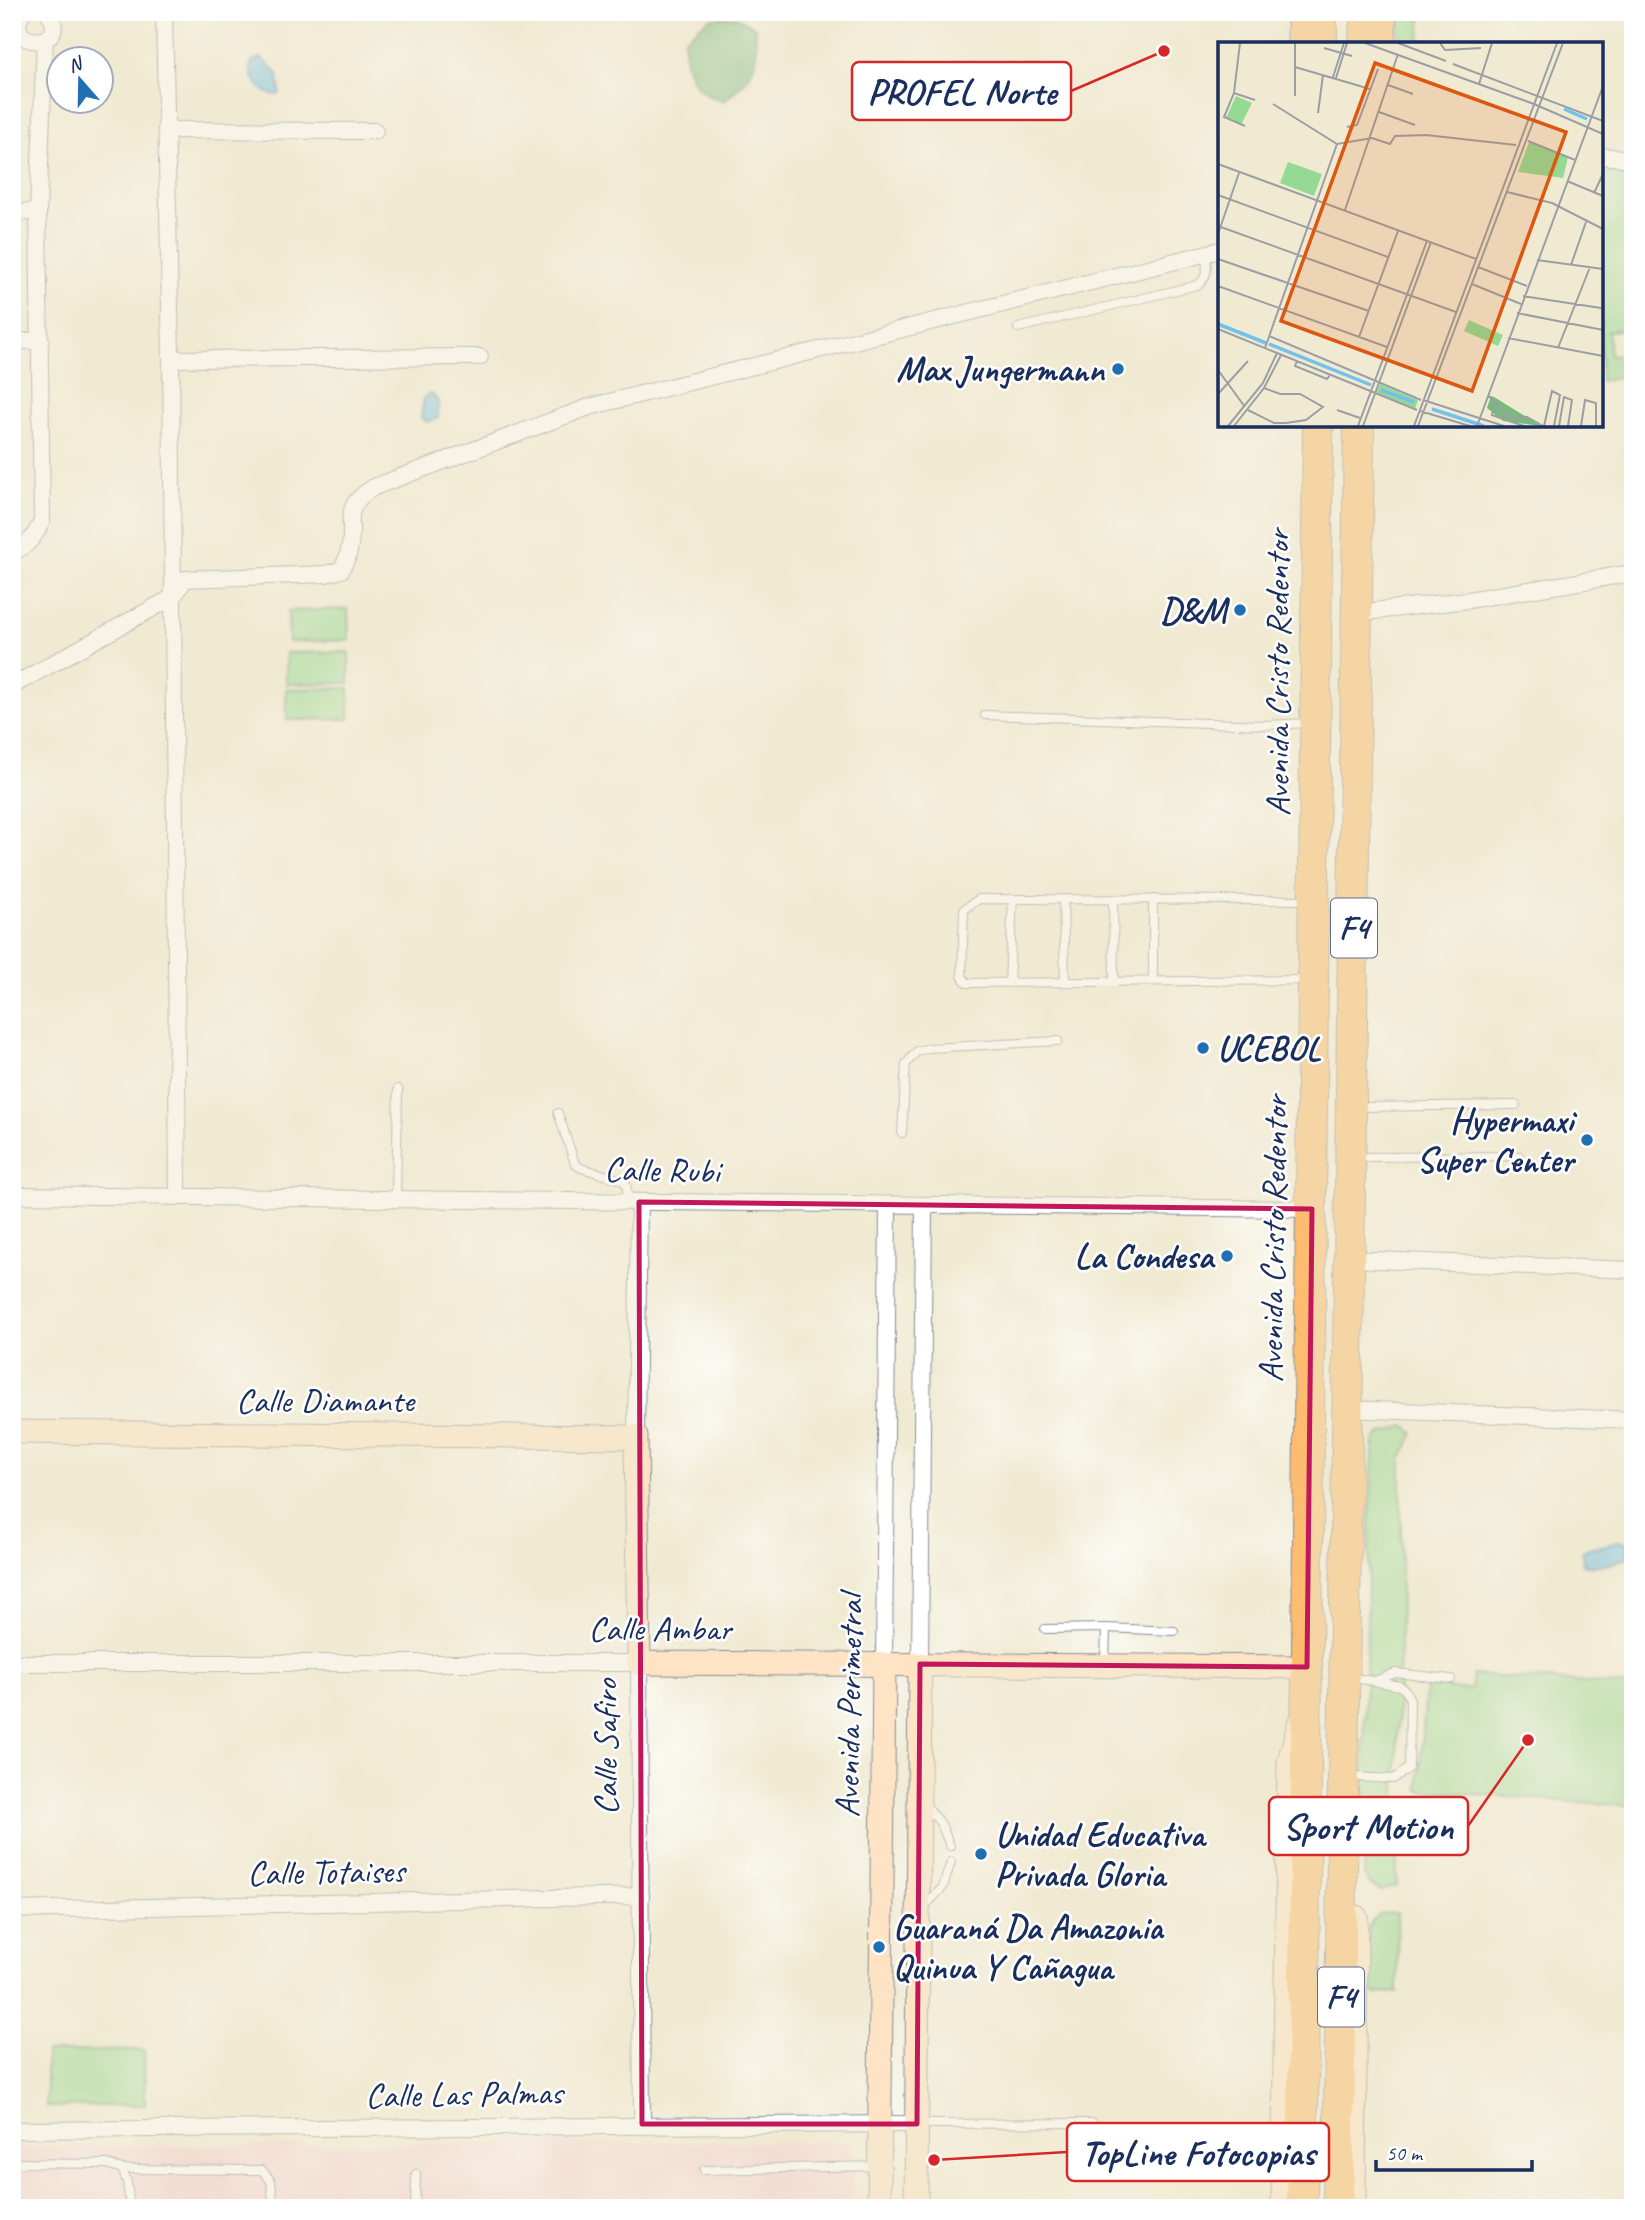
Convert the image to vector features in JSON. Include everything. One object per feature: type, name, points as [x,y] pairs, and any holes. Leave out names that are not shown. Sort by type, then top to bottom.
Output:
[{"type":"highway","points":[[1322,12],[1322,42]]},
{"type":"highway","points":[[1364,42],[1365,12]]},
{"type":"highway","name":"F4","points":[[1338,2208],[1350,1782],[1345,1683],[1357,613],[1362,433]]},
{"type":"highway","name":"Avenida Cristo Redentor","points":[[1302,2208],[1318,437]]},
{"type":"main road","points":[[1301,12],[1301,42]]},
{"type":"main road","points":[[1382,42],[1383,12]]},
{"type":"street","points":[[23,12],[18,26],[23,37],[33,42],[45,39],[52,31],[53,25],[48,12]]},
{"type":"street","points":[[164,12],[171,359],[178,1197]]},
{"type":"street","points":[[12,552],[34,538],[42,521],[38,212],[45,39]]},
{"type":"street","points":[[166,130],[375,131]]},
{"type":"street","points":[[1603,156],[1633,159]]},
{"type":"street","points":[[12,213],[38,212]]},
{"type":"street","points":[[12,686],[173,597],[185,579],[326,574],[341,570],[349,554],[350,514],[358,497],[374,487],[589,407],[1213,252]]},
{"type":"street","points":[[12,342],[41,340]]},
{"type":"street","points":[[171,359],[480,357]]},
{"type":"street","points":[[1357,613],[1468,600],[1633,573]]},
{"type":"street","name":"Calle Rubi","points":[[12,1195],[1312,1209]]},
{"type":"street","name":"Calle Safiro","points":[[634,1202],[642,2124]]},
{"type":"street","name":"Avenida Perimetral","points":[[879,2208],[888,1205]]},
{"type":"street","name":"Avenida Perimetral","points":[[916,2208],[924,1205]]},
{"type":"street","points":[[1350,1259],[1633,1270]]},
{"type":"street","points":[[1348,1409],[1633,1420]]},
{"type":"street","name":"Calle Diamante","points":[[12,1432],[636,1437]]},
{"type":"street","name":"Calle Ambar","points":[[12,1663],[1105,1666],[1307,1681]]},
{"type":"street","name":"Avenida Cristo Redentor","points":[[1283,2208],[1289,1761],[1307,1681]]},
{"type":"street","points":[[1350,1782],[1356,2113],[1354,2208]]},
{"type":"street","name":"Calle Totaises","points":[[12,1910],[641,1896]]},
{"type":"street","name":"Calle Las Palmas","points":[[12,2130],[917,2124]]},
{"type":"lane","points":[[1018,328],[1198,285],[1205,279],[1213,252]]},
{"type":"lane","points":[[985,715],[1263,725],[1315,723]]},
{"type":"lane","points":[[1313,981],[967,983],[964,980],[964,909],[979,899],[1314,900]]},
{"type":"lane","points":[[1009,983],[1013,899]]},
{"type":"lane","points":[[1063,899],[1065,982]]},
{"type":"lane","points":[[1114,899],[1114,982]]},
{"type":"lane","points":[[1153,899],[1153,981]]},
{"type":"lane","points":[[902,1133],[906,1064],[917,1051],[929,1048],[1058,1041]]},
{"type":"lane","points":[[396,1199],[398,1089]]},
{"type":"lane","points":[[1352,1107],[1516,1105]]},
{"type":"lane","points":[[558,1113],[575,1164],[622,1180],[634,1202]]},
{"type":"lane","points":[[1351,1157],[1519,1156]]},
{"type":"lane","points":[[1105,1666],[1106,1628]]},
{"type":"lane","points":[[1045,1629],[1174,1631]]},
{"type":"lane","points":[[1374,1681],[1395,1673],[1451,1679]]},
{"type":"lane","points":[[1345,1683],[1374,1681],[1400,1686],[1410,1700],[1409,1768],[1393,1779],[1350,1782]]},
{"type":"lane","points":[[919,1797],[941,1824],[950,1846]]},
{"type":"lane","points":[[918,1913],[943,1887],[951,1861]]},
{"type":"lane","points":[[917,2124],[1093,2123]]},
{"type":"lane","points":[[12,2162],[107,2165],[122,2168],[262,2170],[271,2181],[274,2208]]},
{"type":"lane","points":[[704,2170],[879,2166]]},
{"type":"lane","points":[[122,2168],[127,2182],[130,2208]]},
{"type":"lane","points":[[415,2208],[416,2174]]},
{"type":"highlighted area","points":[[639,1202],[1312,1209],[1307,1667],[920,1664],[917,2124],[642,2124]]},
{"type":"shaded area","points":[[852,2141],[852,2208],[12,2208],[12,2147]]},
{"type":"green space","points":[[1400,12],[1421,12],[1420,42],[1398,42]]},
{"type":"green space","points":[[736,17],[755,27],[755,62],[748,77],[724,101],[713,98],[697,87],[688,70],[684,39],[710,18]]},
{"type":"green space","points":[[1603,165],[1633,169],[1633,329],[1608,331],[1610,355],[1633,353],[1633,375],[1603,381]]},
{"type":"green space","points":[[348,609],[349,640],[289,642],[288,611]]},
{"type":"green space","points":[[349,652],[349,683],[286,684],[286,653]]},
{"type":"green space","points":[[349,688],[349,719],[287,720],[286,689]]},
{"type":"green space","points":[[1405,1426],[1414,1433],[1401,1460],[1397,1886],[1381,1891],[1369,1884],[1364,1874],[1363,1788],[1370,1507],[1374,1440],[1380,1434]]},
{"type":"green space","points":[[1473,1675],[1633,1686],[1633,1806],[1419,1790],[1426,1687],[1471,1690]]},
{"type":"green space","points":[[1397,1913],[1398,1992],[1376,1994],[1365,1978],[1364,1970],[1368,1927],[1379,1914]]},
{"type":"green space","points":[[144,2050],[145,2105],[46,2107],[46,2052]]},
{"type":"water","points":[[261,58],[278,74],[278,95],[262,89],[254,79],[252,61]]},
{"type":"water","points":[[429,394],[438,401],[438,418],[427,422],[421,418],[424,397]]},
{"type":"water","points":[[1618,1541],[1628,1543],[1629,1557],[1606,1565],[1583,1564],[1582,1552],[1586,1549]]},
{"type":"place","name":"PROFEL Norte","points":[[1164,51]]},
{"type":"place","name":"Max Jungermann","points":[[1118,369]]},
{"type":"place","name":"D&M","points":[[1240,610]]},
{"type":"place","name":"UCEBOL","points":[[1203,1048]]},
{"type":"place","name":"Hypermaxi Super Center","points":[[1587,1140]]},
{"type":"place","name":"La Condesa","points":[[1227,1256]]},
{"type":"place","name":"Sport Motion","points":[[1528,1740]]},
{"type":"place","name":"Unidad Educativa Privada Gloria","points":[[981,1854]]},
{"type":"place","name":"Guaraná Da Amazonia Quinua Y Cañagua","points":[[879,1947]]},
{"type":"place","name":"TopLine Fotocopias","points":[[934,2160]]}]
